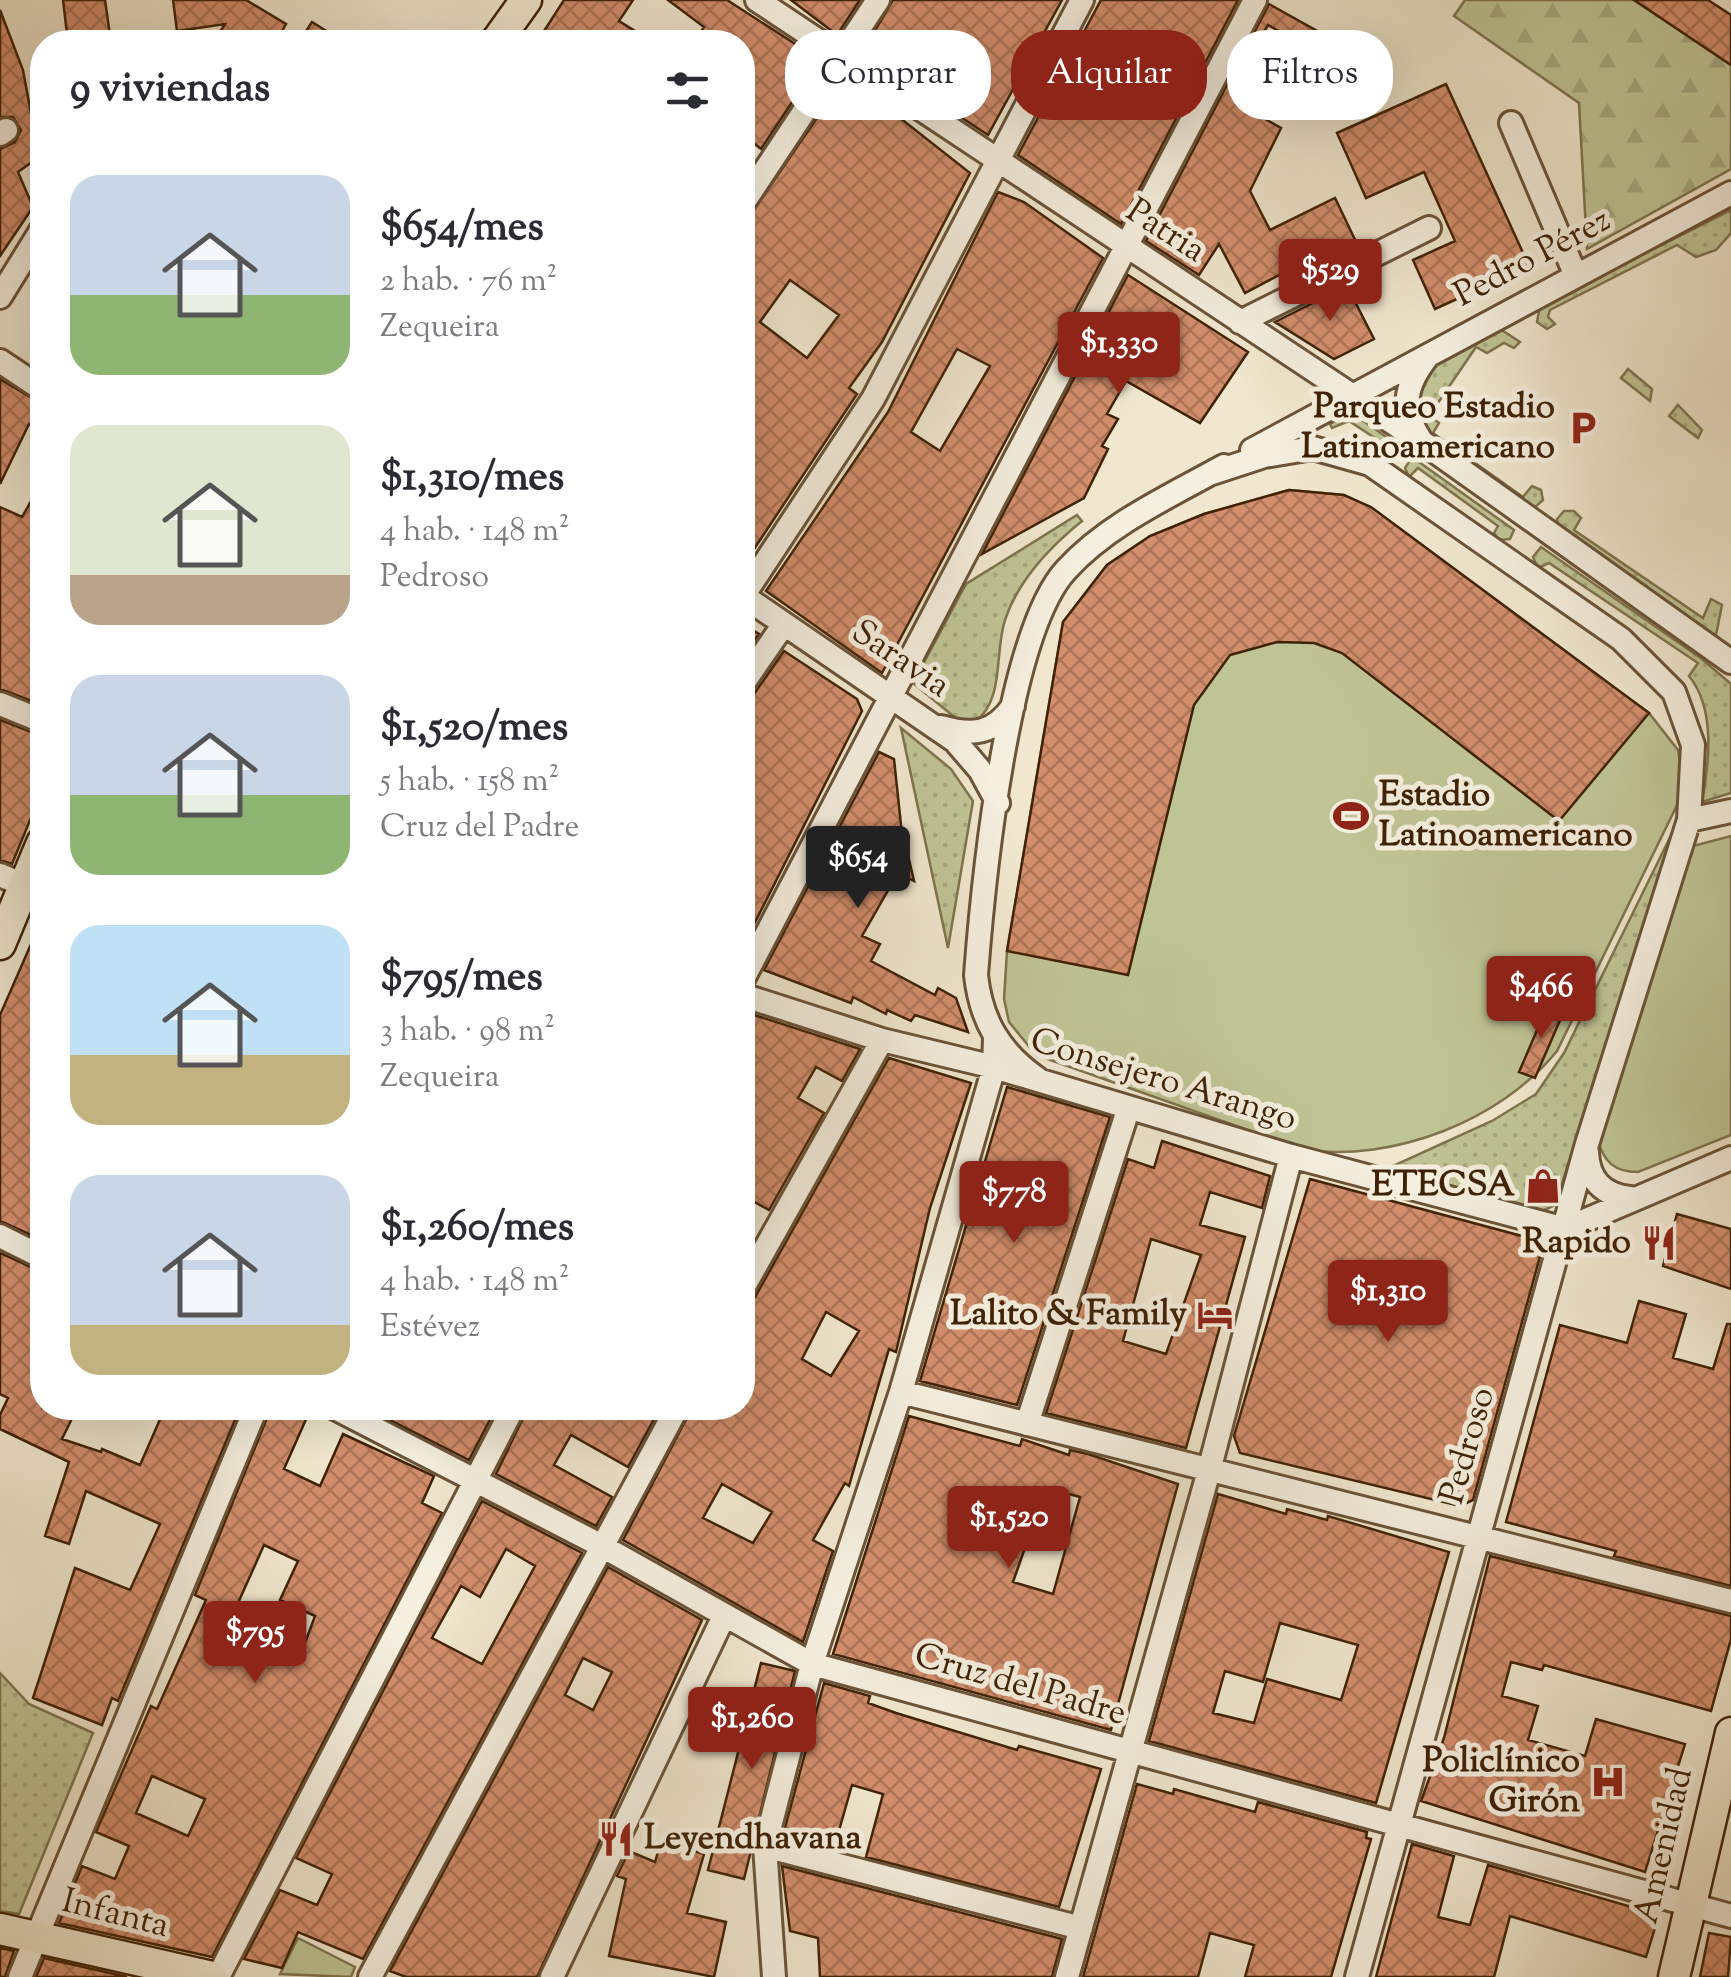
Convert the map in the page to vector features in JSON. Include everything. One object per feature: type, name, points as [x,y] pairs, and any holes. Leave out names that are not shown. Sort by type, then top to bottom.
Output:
[{"type":"main road","points":[[505,30],[526,0]]},
{"type":"main road","points":[[0,944],[12,880],[30,858]]},
{"type":"main road","name":"Amenidad","points":[[1674,1977],[1731,1733]]},
{"type":"main road","name":"Infanta","points":[[0,1929],[38,1934],[215,1977]]},
{"type":"street","name":"Patria","points":[[757,0],[800,30]]},
{"type":"street","points":[[858,30],[878,0]]},
{"type":"street","points":[[755,577],[873,399],[1082,0]]},
{"type":"street","points":[[755,956],[1122,247],[1255,0]]},
{"type":"street","points":[[755,186],[799,120]]},
{"type":"street","name":"Patria","points":[[936,120],[1122,247],[1422,442],[1731,662]]},
{"type":"street","points":[[1511,123],[1576,276]]},
{"type":"street","name":"Pedro Pérez","points":[[774,1977],[766,1846],[812,1664],[901,1392],[994,1067],[994,1038],[978,998],[976,975],[998,803],[1034,622],[1067,569],[1110,532],[1348,396],[1731,193]]},
{"type":"street","points":[[1240,322],[1429,228]]},
{"type":"street","points":[[0,298],[30,249]]},
{"type":"street","points":[[1422,442],[1406,414],[1406,402],[1409,386],[1429,355]]},
{"type":"street","points":[[0,361],[30,380]]},
{"type":"street","points":[[1316,415],[1310,434],[1395,479],[1621,639],[1652,668],[1674,692],[1690,727],[1694,774],[1689,820],[1731,811]]},
{"type":"street","points":[[1212,473],[1288,450],[1341,452]]},
{"type":"street","name":"Saravia","points":[[755,603],[933,725],[969,755],[998,803]]},
{"type":"street","points":[[755,666],[784,624]]},
{"type":"street","points":[[933,725],[980,732],[1004,718],[1015,703]]},
{"type":"street","points":[[0,704],[30,717]]},
{"type":"street","name":"Pedroso","points":[[1357,1977],[1587,1144],[1689,820]]},
{"type":"street","name":"Consejero Arango","points":[[755,999],[882,1040],[1038,1079],[1128,1110],[1290,1156],[1565,1229]]},
{"type":"street","name":"Pedro Pérez","points":[[994,1038],[1038,1079]]},
{"type":"street","points":[[755,1267],[882,1040]]},
{"type":"street","points":[[1027,1424],[1128,1110]]},
{"type":"street","points":[[1587,1144],[1592,1178],[1610,1194],[1630,1198]]},
{"type":"street","points":[[1067,1977],[1210,1467],[1290,1156]]},
{"type":"street","points":[[1565,1229],[1731,1158]]},
{"type":"street","points":[[0,1236],[30,1251]]},
{"type":"street","points":[[901,1392],[1731,1601]]},
{"type":"street","points":[[20,1977],[251,1420]]},
{"type":"street","name":"Cruz del Padre","points":[[359,1420],[600,1545],[723,1618],[812,1664],[1731,1916]]},
{"type":"street","points":[[215,1977],[506,1420]]},
{"type":"street","points":[[370,1977],[670,1420]]},
{"type":"street","points":[[552,1977],[723,1618]]},
{"type":"street","points":[[766,1846],[1080,1928]]},
{"type":"green space","points":[[1465,0],[1634,0],[1731,65],[1731,169],[1587,249],[1579,103],[1454,16]]},
{"type":"green space","points":[[1731,210],[1731,233],[1716,250],[1696,257],[1677,245],[1550,310],[1548,317],[1555,324],[1547,329],[1537,322],[1540,306]]},
{"type":"green space","points":[[1500,329],[1520,342],[1514,348],[1504,343],[1487,353],[1476,347],[1429,416],[1439,423],[1433,433],[1523,497],[1532,486],[1541,490],[1543,500],[1534,508],[1429,438],[1414,398],[1430,368]]},
{"type":"green space","points":[[1628,369],[1652,389],[1650,401],[1621,378]]},
{"type":"green space","points":[[1678,405],[1702,430],[1698,438],[1669,416]]},
{"type":"green space","points":[[1351,413],[1389,439],[1384,444],[1349,421],[1332,428],[1330,424]]},
{"type":"green space","points":[[1412,457],[1514,530],[1510,539],[1498,540],[1494,533],[1498,526],[1418,468],[1409,477],[1405,468]]},
{"type":"green space","name":"Estadio Latinoamericano","points":[[1289,490],[1344,495],[1649,713],[1678,750],[1683,780],[1678,803],[1557,1051],[1506,1098],[1476,1116],[1409,1142],[1373,1149],[1304,1150],[1036,1055],[1009,1022],[1004,999],[1007,951],[1063,622],[1107,565],[1150,536],[1204,514]]},
{"type":"green space","points":[[1564,511],[1574,511],[1581,518],[1574,530],[1703,618],[1711,599],[1722,605],[1715,640],[1559,530],[1557,519]]},
{"type":"green space","points":[[1077,515],[1082,521],[1037,565],[1011,606],[1002,633],[991,701],[975,722],[958,720],[913,683],[966,584]]},
{"type":"green space","points":[[1541,547],[1702,659],[1731,684],[1731,793],[1702,802],[1708,754],[1707,720],[1698,689],[1689,676],[1698,663],[1549,563],[1538,568],[1533,557]]},
{"type":"green space","points":[[901,728],[951,769],[973,801],[948,948]]},
{"type":"green space","points":[[1682,813],[1555,1205],[1536,1214],[1382,1171],[1492,1121],[1536,1094],[1564,1053]]},
{"type":"green space","points":[[1731,836],[1731,1135],[1638,1172],[1623,1170],[1607,1160],[1598,1139],[1693,846]]},
{"type":"green space","points":[[0,1673],[29,1704],[93,1733],[19,1914],[0,1911]]},
{"type":"green space","points":[[298,1938],[355,1967],[351,1977],[280,1974]]},
{"type":"building","points":[[63,0],[105,0],[109,30],[67,30]]},
{"type":"building","points":[[173,0],[246,0],[286,24],[283,30],[221,30],[225,24],[177,30]]},
{"type":"building","points":[[564,0],[633,0],[619,21],[634,30],[545,30]]},
{"type":"building","points":[[668,0],[727,0],[785,37],[785,113],[761,149],[755,144],[755,30],[702,30],[704,27]]},
{"type":"building","points":[[791,0],[860,0],[840,30],[830,30]]},
{"type":"building","points":[[893,0],[1062,0],[1046,30],[1011,30],[1011,93],[988,135],[965,120],[991,120],[991,30],[875,30]]},
{"type":"building","points":[[1101,0],[1238,0],[1207,59],[1207,30],[1085,30]]},
{"type":"building","points":[[1634,0],[1708,0],[1731,15],[1731,65]]},
{"type":"building","points":[[1269,4],[1315,30],[1277,30],[1268,25],[1265,30],[1256,30]]},
{"type":"building","points":[[0,10],[23,70],[30,108],[30,163],[18,172],[30,200],[30,211],[0,256],[0,149],[15,142],[21,130],[13,117],[0,117]]},
{"type":"building","points":[[312,22],[325,30],[307,30]]},
{"type":"building","points":[[1446,84],[1529,266],[1435,309],[1413,260],[1455,241],[1424,172],[1366,198],[1337,133],[1366,120],[1393,120],[1393,108]]},
{"type":"building","points":[[1227,85],[1227,120],[1267,120],[1281,128],[1250,191],[1270,230],[1335,198],[1358,246],[1303,274],[1298,265],[1245,293],[1219,244],[1199,275],[1146,241]]},
{"type":"building","points":[[816,120],[903,120],[970,173],[882,342],[849,388],[857,394],[755,547],[755,208]],"holes":[[[790,280],[839,315],[807,358],[760,322]]]},
{"type":"building","points":[[1037,120],[1175,120],[1121,224],[1018,155]]},
{"type":"building","points":[[998,192],[1024,202],[1103,258],[882,673],[766,591],[888,412]],"holes":[[[957,349],[990,366],[940,451],[911,432]]]},
{"type":"building","points":[[1128,275],[1248,352],[1200,423],[1126,381],[1107,414],[1118,419],[1102,446],[1108,449],[1084,498],[982,554]]},
{"type":"building","points":[[1347,286],[1374,339],[1334,359],[1275,322]]},
{"type":"building","points":[[0,379],[30,397],[30,424],[0,484]]},
{"type":"building","points":[[1289,490],[1344,495],[1371,507],[1649,713],[1559,821],[1342,653],[1314,643],[1277,642],[1230,655],[1194,705],[1128,975],[1007,951],[1063,622],[1107,565],[1150,536],[1204,514]]},
{"type":"building","points":[[30,503],[30,700],[0,689],[0,507],[22,517]]},
{"type":"building","points":[[784,651],[857,699],[862,711],[755,922],[755,693]]},
{"type":"building","points":[[0,720],[30,731],[30,820],[12,864],[0,860]]},
{"type":"building","points":[[879,752],[894,759],[901,825],[914,881],[898,873],[862,936],[880,944],[871,961],[935,995],[938,988],[956,998],[968,1032],[915,1015],[911,1021],[887,1010],[886,1014],[853,997],[851,1003],[764,970]]},
{"type":"building","points":[[30,946],[30,1235],[0,1221],[0,1015]]},
{"type":"building","points":[[1548,1005],[1564,1011],[1535,1078],[1519,1072]]},
{"type":"building","points":[[755,1015],[860,1049],[842,1081],[816,1067],[798,1098],[824,1113],[769,1210],[755,1202]]},
{"type":"building","points":[[889,1058],[971,1083],[930,1208],[896,1352],[889,1349],[849,1486],[845,1483],[813,1540],[833,1551],[803,1642],[623,1540],[686,1420],[755,1420],[755,1297]],"holes":[[[826,1312],[859,1331],[831,1376],[802,1359]],[[722,1484],[772,1512],[753,1543],[703,1518]]]},
{"type":"building","points":[[1007,1087],[1110,1117],[1017,1405],[920,1381]]},
{"type":"building","points":[[1162,1141],[1270,1176],[1262,1208],[1210,1192],[1200,1225],[1245,1237],[1186,1448],[1046,1413],[1128,1159],[1154,1168]],"holes":[[[1151,1239],[1201,1255],[1166,1354],[1123,1341]]]},
{"type":"building","points":[[1310,1179],[1544,1242],[1473,1500],[1460,1506],[1240,1453],[1234,1436]]},
{"type":"building","points":[[1677,1214],[1731,1229],[1731,1289],[1663,1266]]},
{"type":"building","points":[[0,1253],[30,1267],[30,1420],[71,1420],[62,1439],[101,1452],[102,1449],[140,1465],[160,1420],[235,1420],[118,1701],[112,1698],[102,1725],[33,1698],[75,1568],[130,1590],[160,1524],[86,1491],[69,1544],[45,1536],[69,1462],[0,1429],[0,1415],[8,1398],[0,1394]]},
{"type":"building","points":[[1639,1301],[1686,1314],[1673,1358],[1713,1369],[1727,1324],[1731,1324],[1731,1586],[1614,1556],[1616,1551],[1506,1522],[1560,1325],[1627,1343]]},
{"type":"building","points":[[909,1416],[1020,1446],[1022,1439],[1069,1455],[1070,1450],[1088,1454],[1178,1484],[1111,1730],[833,1654]],"holes":[[[1046,1488],[1080,1497],[1053,1594],[1013,1582]]]},
{"type":"building","points":[[266,1420],[306,1420],[284,1469],[320,1486],[343,1434],[434,1476],[422,1503],[442,1513],[212,1957],[59,1923],[82,1866],[115,1879],[129,1846],[96,1832],[151,1706],[157,1709],[206,1600],[195,1595]],"holes":[[[264,1545],[298,1561],[280,1600],[315,1616],[299,1659],[231,1629],[234,1623],[230,1621]],[[152,1776],[205,1799],[188,1836],[136,1813]]]},
{"type":"building","points":[[390,1420],[490,1420],[469,1460]]},
{"type":"building","points":[[522,1420],[653,1420],[628,1467],[571,1435],[554,1465],[612,1497],[596,1526],[496,1474]]},
{"type":"building","points":[[1218,1494],[1286,1514],[1287,1509],[1327,1520],[1328,1516],[1449,1552],[1376,1803],[1149,1741]],"holes":[[[1280,1623],[1358,1645],[1341,1700],[1267,1679],[1254,1723],[1213,1713],[1225,1671],[1263,1682]]]},
{"type":"building","points":[[482,1501],[582,1553],[363,1959],[298,1932],[282,1968],[244,1959],[280,1890],[317,1905],[332,1874],[296,1858]],"holes":[[[506,1549],[535,1566],[482,1664],[432,1638],[461,1586],[480,1597]]]},
{"type":"building","points":[[1490,1556],[1731,1616],[1731,1639],[1711,1711],[1544,1665],[1542,1670],[1511,1662],[1502,1696],[1538,1706],[1528,1740],[1585,1756],[1596,1719],[1685,1744],[1645,1872],[1421,1801],[1444,1738]]},
{"type":"building","points":[[608,1567],[702,1620],[537,1977],[406,1977],[390,1971]],"holes":[[[583,1658],[612,1672],[593,1710],[565,1695]]]},
{"type":"building","points":[[761,1663],[795,1671],[744,1879],[708,1870]]},
{"type":"building","points":[[824,1683],[870,1696],[868,1703],[896,1713],[1017,1750],[1019,1746],[1101,1769],[1059,1907],[866,1857],[883,1794],[852,1785],[834,1848],[783,1835]]},
{"type":"building","points":[[1137,1784],[1173,1794],[1174,1789],[1255,1812],[1258,1802],[1367,1832],[1366,1838],[1371,1839],[1331,1977],[1245,1977],[1254,1945],[1210,1933],[1198,1977],[1083,1977]]},
{"type":"building","points":[[661,1842],[704,1854],[687,1913],[726,1922],[714,1977],[609,1956],[626,1879],[617,1876],[629,1851],[655,1862]]},
{"type":"building","points":[[1412,1844],[1454,1856],[1438,1917],[1470,1925],[1488,1865],[1659,1915],[1646,1957],[1510,1916],[1494,1977],[1376,1977]]},
{"type":"building","points":[[782,1866],[1062,1939],[1052,1977],[820,1977],[818,1938],[790,1931]]},
{"type":"building","points":[[1709,1933],[1731,1937],[1728,1977],[1700,1977]]},
{"type":"building","points":[[0,1948],[14,1951],[5,1977],[0,1977]]},
{"type":"building","points":[[44,1958],[127,1977],[36,1977]]},
{"type":"place","name":"Parqueo Estadio Latinoamericano","points":[[1583,428]]},
{"type":"place","name":"Estadio Latinoamericano","points":[[1351,816]]},
{"type":"place","name":"ETECSA","points":[[1543,1186]]},
{"type":"place","name":"Rapido","points":[[1659,1243]]},
{"type":"place","name":"Lalito & Family","points":[[1215,1315]]},
{"type":"place","name":"Policlínico Girón","points":[[1608,1782]]},
{"type":"place","name":"Leyendhavana","points":[[616,1839]]}]
